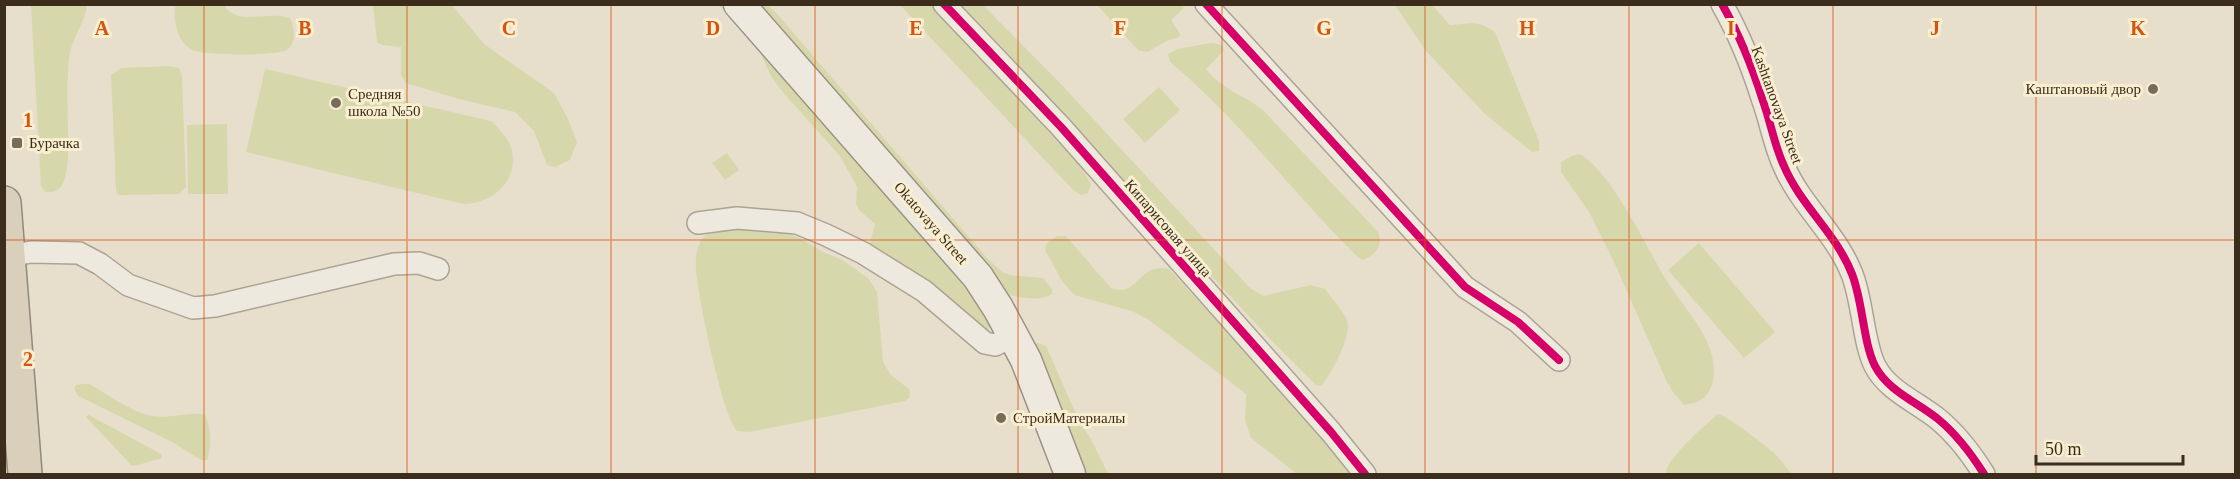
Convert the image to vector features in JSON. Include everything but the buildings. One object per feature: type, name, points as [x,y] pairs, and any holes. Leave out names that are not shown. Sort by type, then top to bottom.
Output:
[{"type":"highway","points":[[4,203],[25,474]]},
{"type":"main road","name":"Okatovaya Street","points":[[739,4],[978,277],[1026,360],[1071,474]]},
{"type":"street","name":"Кипарисовая улица","points":[[944,4],[1061,127],[1331,432],[1365,474]]},
{"type":"street","points":[[1206,4],[1465,287],[1518,322],[1559,360]]},
{"type":"street","name":"Kashtanovaya Street","points":[[1722,4],[1763,100],[1784,168],[1806,203],[1827,229],[1851,272],[1858,292],[1875,367],[1888,383],[1939,419],[1984,474]]},
{"type":"street","points":[[698,223],[737,218],[803,225],[863,253],[924,291],[985,343],[995,345],[1013,336]]},
{"type":"street","points":[[8,256],[30,252],[79,253],[100,264],[128,285],[193,308],[215,306],[394,264],[420,263],[438,269]]},
{"type":"green space","points":[[178,4],[224,5],[230,12],[245,17],[290,18],[294,30],[293,42],[288,49],[282,52],[228,54],[195,51],[184,44],[178,32],[175,7]]},
{"type":"green space","points":[[31,5],[87,5],[70,52],[66,176],[59,188],[49,192],[41,186]]},
{"type":"green space","points":[[373,5],[452,5],[484,44],[554,93],[577,142],[570,160],[555,167],[547,165],[534,131],[515,112],[462,100],[406,83],[401,75],[401,47],[382,45],[377,42]]},
{"type":"green space","points":[[719,5],[730,5],[979,300],[993,326],[985,331],[872,248],[870,243],[875,224],[859,210],[856,204],[857,187],[840,156],[781,90],[771,76],[757,46]]},
{"type":"green space","points":[[753,5],[768,5],[778,15],[987,258],[1002,272],[1010,275],[1043,278],[1052,289],[1052,294],[1036,299],[1006,293]]},
{"type":"green space","points":[[900,5],[933,5],[1081,167],[1091,184],[1088,193],[1081,195],[1071,188]]},
{"type":"green space","points":[[960,5],[983,5],[1059,82],[1249,287],[1263,296],[1311,285],[1325,289],[1345,316],[1348,326],[1340,354],[1321,386],[1316,385],[1270,339]]},
{"type":"green space","points":[[1097,5],[1182,5],[1184,8],[1171,20],[1180,34],[1179,37],[1147,52],[1138,50]]},
{"type":"green space","points":[[1395,5],[1432,5],[1450,25],[1478,24],[1495,32],[1539,141],[1539,151],[1532,152],[1485,114],[1426,51]]},
{"type":"green space","points":[[1211,43],[1222,45],[1224,50],[1206,69],[1219,82],[1263,110],[1378,232],[1379,245],[1372,255],[1363,260],[1359,258],[1220,108],[1170,62],[1168,54],[1177,49]]},
{"type":"green space","points":[[169,66],[179,68],[182,76],[186,187],[179,194],[117,194],[111,75],[121,68]]},
{"type":"green space","points":[[265,69],[491,121],[511,147],[513,159],[508,179],[502,188],[485,200],[463,204],[246,152]]},
{"type":"green space","points":[[1159,87],[1180,110],[1145,143],[1123,119]]},
{"type":"green space","points":[[227,124],[228,194],[188,194],[187,125]]},
{"type":"green space","points":[[727,153],[739,170],[725,180],[712,163]]},
{"type":"green space","points":[[1579,154],[1591,162],[1615,192],[1665,278],[1706,339],[1714,366],[1712,386],[1707,395],[1695,403],[1684,405],[1666,380],[1614,262],[1589,212],[1561,172],[1561,162]]},
{"type":"green space","points":[[745,229],[783,231],[841,259],[869,279],[877,292],[883,362],[891,375],[909,389],[910,397],[905,401],[749,432],[737,431],[718,380],[701,304],[696,254],[702,239],[710,232]]},
{"type":"green space","points":[[1057,236],[1066,236],[1111,288],[1127,289],[1151,270],[1169,269],[1291,402],[1352,474],[1297,474],[1251,438],[1245,420],[1246,394],[1149,320],[1132,311],[1074,295],[1062,281],[1045,250],[1047,243]]},
{"type":"green space","points":[[1699,243],[1775,332],[1744,358],[1668,270]]},
{"type":"green space","points":[[1038,343],[1046,346],[1080,423],[1091,439],[1108,474],[1079,474],[1033,345]]},
{"type":"green space","points":[[89,384],[126,406],[148,415],[161,417],[204,414],[210,436],[207,460],[201,460],[172,442],[78,396],[74,388],[76,385]]},
{"type":"green space","points":[[1718,414],[1769,448],[1792,474],[1666,474],[1667,468],[1678,452]]},
{"type":"green space","points":[[89,415],[161,454],[162,458],[131,465],[87,418],[86,416]]},
{"type":"cycle path","points":[[944,4],[1061,127],[1331,432],[1365,474]]},
{"type":"cycle path","points":[[1206,4],[1465,287],[1518,322],[1559,360]]},
{"type":"cycle path","points":[[1722,4],[1750,64],[1784,166],[1800,194],[1837,245],[1852,274],[1875,366],[1895,389],[1938,419],[1951,431],[1984,474]]},
{"type":"place","name":"Каштановый двор","points":[[2153,89]]},
{"type":"place","name":"Средняя школа №50","points":[[336,103]]},
{"type":"place","name":"Бурачка","points":[[17,143]]},
{"type":"place","name":"СтройМатериалы","points":[[1001,418]]}]
